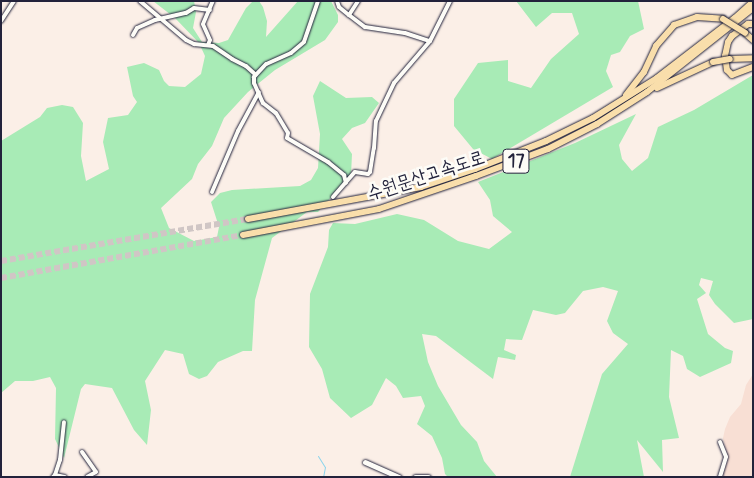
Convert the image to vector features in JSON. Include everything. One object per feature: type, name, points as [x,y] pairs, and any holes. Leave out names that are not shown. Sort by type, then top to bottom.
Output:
[{"type":"highway","name":"수원문산고속도로","points":[[248,219],[421,186],[475,169],[546,141],[613,107],[677,63],[753,2]]},
{"type":"highway","name":"수원문산고속도로","points":[[243,235],[378,209],[548,149],[597,124],[647,92],[753,8]]},
{"type":"highway","points":[[613,107],[638,81],[656,46],[674,25],[697,17],[723,19],[753,40]]},
{"type":"highway","points":[[753,24],[748,24],[732,36],[728,42],[725,56],[727,70],[732,75],[753,67]]},
{"type":"highway","points":[[647,92],[713,62],[753,58]]},
{"type":"street","points":[[1,21],[14,1]]},
{"type":"street","points":[[140,1],[186,40],[194,44],[213,46],[246,66],[256,75]]},
{"type":"street","points":[[208,45],[210,40],[203,24],[214,1]]},
{"type":"street","points":[[318,1],[304,42],[291,52],[266,64],[256,75],[254,83],[263,103],[276,113],[288,133],[288,138],[304,150],[314,152],[328,162],[344,175],[346,183]]},
{"type":"street","points":[[337,1],[339,7],[349,16],[369,28],[405,33],[430,40]]},
{"type":"street","points":[[349,16],[358,1]]},
{"type":"street","points":[[333,197],[355,172],[368,174],[370,172],[376,121],[394,83],[430,40],[450,1]]},
{"type":"street","points":[[133,35],[136,28],[186,13],[194,8],[210,10]]},
{"type":"street","points":[[212,192],[238,131],[259,92]]},
{"type":"street","points":[[64,422],[60,460],[54,476],[66,477]]},
{"type":"street","points":[[720,442],[726,457],[720,477]]},
{"type":"street","points":[[82,452],[96,472],[88,477]]},
{"type":"street","points":[[365,462],[399,477]]},
{"type":"street","points":[[415,477],[428,477]]},
{"type":"shaded area","points":[[753,374],[753,477],[722,477],[728,459],[723,438],[725,429],[730,417],[741,404],[746,385]]},
{"type":"green space","points":[[153,1],[194,1],[196,12],[193,28],[202,42],[219,43],[228,40],[246,8],[253,1],[259,1],[263,7],[267,21],[266,37],[298,1],[331,1],[338,15],[338,22],[325,40],[275,70],[248,92],[224,118],[212,146],[198,164],[192,179],[161,208],[169,228],[194,241],[217,237],[219,227],[211,202],[220,193],[232,190],[300,186],[311,180],[318,168],[320,134],[313,96],[320,81],[346,98],[372,97],[379,103],[365,123],[352,128],[342,139],[352,154],[351,175],[318,212],[307,212],[272,238],[255,300],[252,351],[243,351],[218,362],[207,376],[199,379],[189,374],[183,354],[165,350],[145,381],[151,410],[147,445],[134,430],[112,388],[85,384],[81,389],[64,458],[55,439],[56,388],[50,377],[33,381],[15,381],[1,393],[1,141],[40,117],[47,108],[62,105],[73,107],[83,123],[81,156],[86,181],[109,169],[103,142],[108,118],[128,115],[137,102],[133,96],[127,67],[144,63],[159,70],[164,81],[169,86],[185,87],[201,74],[205,56],[199,43],[175,18]]},
{"type":"green space","points":[[516,1],[638,1],[644,29],[630,36],[620,52],[611,55],[606,71],[613,87],[492,159],[473,149],[454,126],[454,99],[478,63],[508,60],[508,81],[531,88],[551,59],[579,34],[572,13],[552,13],[536,27]]},
{"type":"green space","points":[[753,75],[753,319],[734,323],[715,304],[709,295],[713,281],[701,278],[699,285],[706,293],[697,299],[708,334],[725,348],[733,351],[731,363],[700,377],[687,369],[683,356],[671,350],[669,397],[679,438],[662,440],[663,472],[637,440],[644,477],[570,477],[602,374],[628,344],[613,333],[607,321],[618,291],[603,287],[583,291],[565,313],[556,315],[533,310],[522,340],[506,339],[504,350],[516,355],[515,360],[498,357],[493,379],[436,336],[422,334],[428,362],[438,386],[461,425],[477,442],[484,461],[497,477],[448,477],[445,474],[442,458],[432,436],[417,424],[425,406],[421,396],[403,398],[396,386],[386,378],[372,405],[351,418],[330,398],[322,369],[309,347],[310,294],[328,247],[329,230],[333,223],[355,224],[397,214],[424,220],[458,241],[489,249],[512,232],[493,216],[490,200],[478,182],[575,143],[636,114],[619,145],[622,159],[632,171],[648,158],[658,127],[694,110]]},
{"type":"waterway","points":[[318,456],[325,467],[323,477]]},
{"type":"tunnel","points":[[1,261],[248,219]]},
{"type":"tunnel","points":[[1,278],[243,235]]}]
